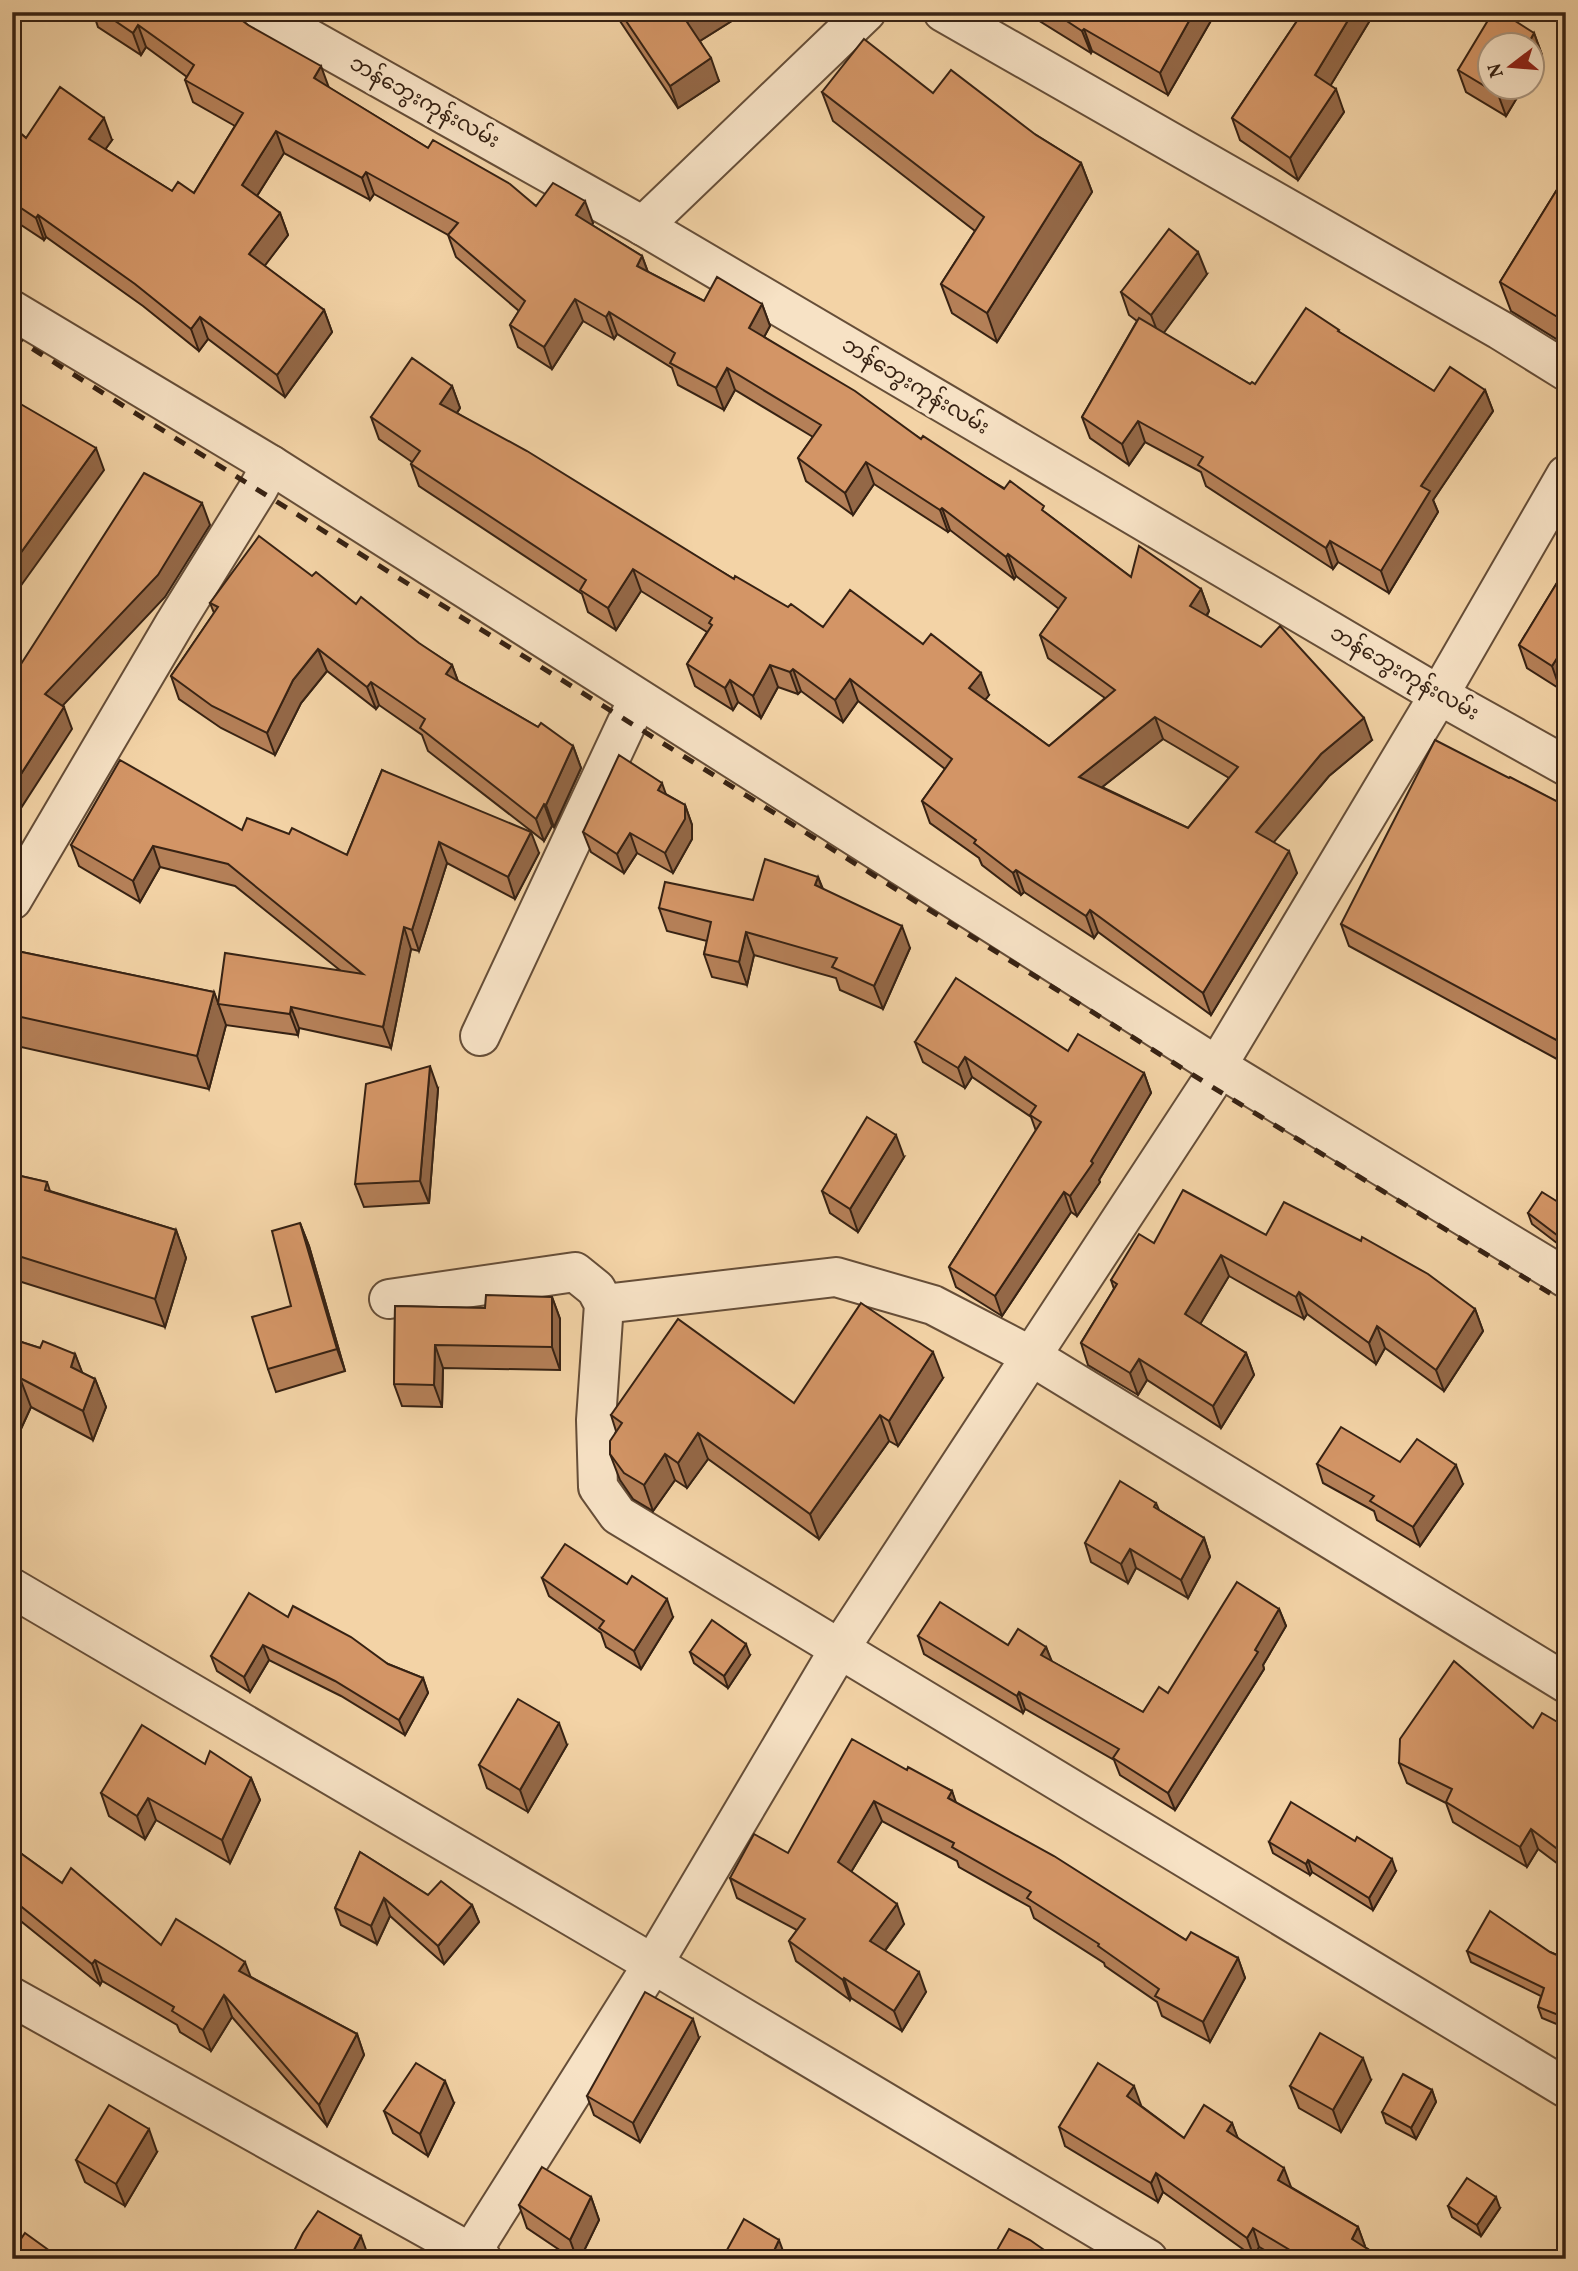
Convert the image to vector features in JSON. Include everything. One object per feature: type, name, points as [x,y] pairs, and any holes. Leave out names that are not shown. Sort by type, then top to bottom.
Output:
[{"type":"street","name":"ဘန်ဘွေးကုန်းလမ်း","points":[[262,12],[643,226],[1438,695],[1566,766]]},
{"type":"street","points":[[643,226],[866,12]]},
{"type":"street","points":[[943,12],[1500,330],[1566,371]]},
{"type":"street","points":[[12,310],[271,465],[1217,1066],[1566,1278]]},
{"type":"street","points":[[12,900],[271,465]]},
{"type":"street","points":[[12,1997],[473,2257],[653,1964],[840,1648],[1209,1085],[1217,1066],[1566,475]]},
{"type":"street","points":[[481,1036],[638,699]]},
{"type":"street","points":[[389,1299],[575,1272],[596,1289],[604,1304],[596,1420],[598,1487],[618,1514],[1566,2088]]},
{"type":"street","points":[[604,1304],[836,1277],[933,1306],[1031,1356],[1566,1683]]},
{"type":"street","points":[[12,1588],[1149,2259]]},
{"type":"building","points":[[102,12],[231,12],[248,25],[321,66],[314,78],[428,148],[433,140],[510,184],[536,206],[553,183],[585,201],[576,215],[642,256],[637,266],[704,301],[717,277],[762,304],[749,328],[855,391],[921,439],[923,436],[1004,489],[1010,481],[1044,506],[1042,510],[1131,577],[1139,546],[1201,589],[1190,606],[1261,647],[1280,626],[1364,718],[1321,754],[1256,832],[1289,851],[1203,993],[1090,910],[1086,916],[1016,870],[1013,873],[974,843],[976,840],[922,801],[952,759],[850,679],[835,700],[793,669],[790,672],[770,665],[753,696],[730,680],[725,688],[687,664],[712,625],[709,623],[712,618],[633,569],[608,608],[580,590],[586,580],[411,464],[420,451],[371,417],[412,358],[452,386],[440,404],[527,451],[734,579],[735,576],[788,607],[791,604],[823,627],[850,590],[923,644],[931,634],[981,673],[969,688],[1049,746],[1115,690],[1040,635],[1066,598],[1008,554],[1006,557],[942,508],[940,510],[866,462],[845,493],[798,458],[821,425],[727,368],[716,388],[670,363],[675,353],[609,312],[606,317],[575,299],[544,347],[510,325],[525,301],[448,235],[458,223],[366,172],[362,178],[276,131],[242,185],[280,213],[249,254],[324,310],[277,375],[200,317],[191,329],[135,284],[38,215],[36,218],[12,202],[12,126],[26,138],[60,87],[104,118],[89,139],[172,191],[178,182],[194,193],[243,113],[185,80],[194,65],[138,25],[133,33]],"holes":[[[1155,717],[1238,767],[1188,828],[1079,777]]]},
{"type":"building","points":[[620,12],[702,12],[687,22],[711,58],[670,86]]},
{"type":"building","points":[[1053,12],[1194,12],[1160,73],[1084,29],[1082,31]]},
{"type":"building","points":[[1303,12],[1353,12],[1315,75],[1336,89],[1290,158],[1232,118]]},
{"type":"building","points":[[1493,12],[1501,12],[1532,32],[1481,32]]},
{"type":"building","points":[[864,39],[933,93],[951,70],[1036,135],[1081,163],[987,313],[941,284],[984,217],[822,92]]},
{"type":"building","points":[[1476,40],[1476,81],[1458,70]]},
{"type":"building","points":[[1566,175],[1566,318],[1564,321],[1500,282]]},
{"type":"building","points":[[1169,229],[1198,252],[1151,315],[1121,292]]},
{"type":"building","points":[[1306,308],[1434,391],[1450,367],[1485,390],[1421,486],[1430,491],[1381,571],[1330,541],[1326,548],[1198,465],[1203,457],[1138,421],[1122,444],[1082,417],[1139,318],[1250,384],[1255,384]]},
{"type":"building","points":[[12,399],[96,448],[12,565]]},
{"type":"building","points":[[144,473],[202,503],[158,575],[45,694],[64,707],[12,788],[12,678]]},
{"type":"building","points":[[259,536],[312,576],[316,572],[356,604],[361,597],[419,643],[452,665],[446,674],[538,727],[541,723],[573,746],[546,805],[544,804],[536,819],[420,728],[425,719],[371,682],[367,687],[318,649],[293,680],[267,733],[212,706],[171,676],[218,607],[210,603]]},
{"type":"building","points":[[1566,568],[1566,644],[1552,666],[1519,645]]},
{"type":"building","points":[[1435,740],[1566,806],[1566,1041],[1561,1039],[1560,1042],[1341,924]]},
{"type":"building","points":[[619,755],[662,783],[658,790],[685,805],[685,819],[665,853],[630,833],[617,854],[583,832]]},
{"type":"building","points":[[120,760],[242,830],[247,818],[289,834],[292,828],[347,855],[382,770],[531,832],[508,877],[439,842],[412,930],[404,927],[383,1027],[291,1007],[290,1014],[218,1004],[225,953],[363,974],[228,864],[153,846],[133,881],[71,845]]},
{"type":"building","points":[[765,859],[818,877],[815,885],[902,926],[874,986],[832,967],[837,958],[746,932],[739,962],[704,954],[711,922],[659,908],[665,882],[753,900]]},
{"type":"building","points":[[12,950],[214,992],[197,1056],[12,1015]]},
{"type":"building","points":[[956,978],[1068,1051],[1078,1034],[1144,1073],[1091,1161],[1093,1163],[1070,1196],[1064,1192],[995,1296],[949,1267],[1041,1122],[1030,1115],[1036,1106],[965,1057],[958,1068],[915,1042]]},
{"type":"building","points":[[430,1066],[420,1181],[355,1184],[366,1084]]},
{"type":"building","points":[[867,1117],[896,1135],[850,1209],[822,1191]]},
{"type":"building","points":[[12,1174],[47,1182],[45,1190],[176,1230],[155,1299],[12,1254]]},
{"type":"building","points":[[1183,1190],[1266,1235],[1284,1202],[1361,1241],[1362,1237],[1428,1274],[1475,1309],[1436,1370],[1377,1326],[1369,1343],[1299,1292],[1296,1297],[1221,1255],[1185,1314],[1246,1353],[1213,1406],[1139,1359],[1130,1373],[1081,1343],[1117,1284],[1111,1280],[1139,1234],[1154,1243]]},
{"type":"building","points":[[1542,1192],[1566,1207],[1566,1242],[1528,1213]]},
{"type":"building","points":[[300,1223],[337,1349],[268,1369],[252,1317],[291,1306],[272,1231]]},
{"type":"building","points":[[486,1295],[552,1297],[552,1347],[435,1345],[434,1385],[394,1384],[395,1306],[485,1308]]},
{"type":"building","points":[[861,1303],[933,1352],[889,1421],[880,1415],[810,1514],[698,1433],[678,1463],[665,1454],[644,1485],[624,1473],[610,1454],[610,1441],[622,1423],[611,1415],[678,1319],[794,1403]]},
{"type":"building","points":[[12,1339],[40,1348],[43,1341],[75,1354],[71,1367],[95,1379],[83,1411],[20,1378],[12,1397]]},
{"type":"building","points":[[1341,1427],[1400,1462],[1417,1439],[1456,1465],[1413,1527],[1370,1501],[1374,1496],[1317,1464]]},
{"type":"building","points":[[1120,1481],[1156,1503],[1154,1507],[1204,1538],[1181,1580],[1130,1549],[1121,1564],[1085,1543]]},
{"type":"building","points":[[565,1544],[627,1584],[632,1576],[667,1599],[634,1651],[599,1628],[604,1621],[542,1578]]},
{"type":"building","points":[[1237,1582],[1279,1609],[1255,1650],[1258,1652],[1168,1793],[1113,1758],[1119,1749],[1019,1692],[1017,1696],[918,1636],[940,1602],[1008,1645],[1018,1629],[1046,1647],[1041,1655],[1143,1712],[1159,1687],[1168,1693]]},
{"type":"building","points":[[249,1593],[288,1617],[293,1606],[351,1637],[388,1664],[423,1678],[399,1720],[335,1681],[263,1645],[244,1677],[211,1656]]},
{"type":"building","points":[[712,1620],[746,1644],[724,1676],[690,1652]]},
{"type":"building","points":[[1454,1661],[1533,1728],[1542,1713],[1566,1727],[1564,1854],[1531,1829],[1520,1847],[1446,1802],[1452,1789],[1399,1763],[1400,1739]]},
{"type":"building","points":[[518,1699],[559,1723],[520,1790],[479,1765]]},
{"type":"building","points":[[142,1725],[205,1764],[210,1751],[251,1778],[222,1840],[148,1798],[137,1816],[101,1793]]},
{"type":"building","points":[[852,1739],[907,1770],[908,1767],[952,1791],[948,1798],[1054,1856],[1186,1940],[1191,1932],[1238,1958],[1203,2022],[1155,1996],[1159,1989],[1098,1946],[1099,1944],[1027,1898],[1031,1892],[952,1847],[954,1843],[874,1801],[838,1862],[897,1904],[870,1941],[919,1972],[894,2011],[844,1978],[843,1980],[789,1941],[805,1919],[730,1878],[754,1834],[788,1853]]},
{"type":"building","points":[[1291,1802],[1355,1841],[1357,1837],[1392,1859],[1369,1898],[1308,1860],[1306,1864],[1269,1842]]},
{"type":"building","points":[[12,1847],[62,1883],[71,1868],[161,1945],[176,1919],[245,1962],[239,1971],[357,2034],[319,2105],[224,1995],[203,2030],[172,2011],[174,2007],[95,1960],[92,1964],[12,1899]]},
{"type":"building","points":[[360,1852],[428,1895],[441,1881],[472,1905],[438,1946],[384,1898],[371,1926],[335,1908]]},
{"type":"building","points":[[1490,1911],[1550,1952],[1566,1959],[1566,2018],[1538,2007],[1544,1988],[1467,1951]]},
{"type":"building","points":[[645,1992],[693,2019],[633,2123],[587,2096]]},
{"type":"building","points":[[1320,2033],[1363,2058],[1333,2110],[1290,2086]]},
{"type":"building","points":[[416,2063],[445,2081],[420,2134],[384,2111]]},
{"type":"building","points":[[1098,2063],[1134,2086],[1127,2096],[1184,2138],[1204,2105],[1232,2123],[1227,2131],[1284,2168],[1278,2180],[1358,2227],[1352,2239],[1383,2259],[1305,2259],[1253,2228],[1247,2238],[1156,2173],[1151,2183],[1059,2127]]},
{"type":"building","points":[[1403,2074],[1432,2090],[1411,2128],[1382,2112]]},
{"type":"building","points":[[109,2105],[149,2129],[116,2184],[76,2160]]},
{"type":"building","points":[[542,2167],[591,2197],[570,2240],[519,2205]]},
{"type":"building","points":[[1467,2178],[1496,2197],[1477,2225],[1448,2206]]},
{"type":"building","points":[[318,2211],[361,2236],[349,2259],[290,2259]]},
{"type":"building","points":[[744,2219],[779,2240],[772,2255],[779,2259],[722,2259]]},
{"type":"building","points":[[1009,2229],[1030,2240],[1057,2259],[992,2259]]},
{"type":"building","points":[[25,2233],[61,2259],[12,2259],[12,2252]]},
{"type":"railway","points":[[12,336],[1209,1085],[1566,1303]]}]
